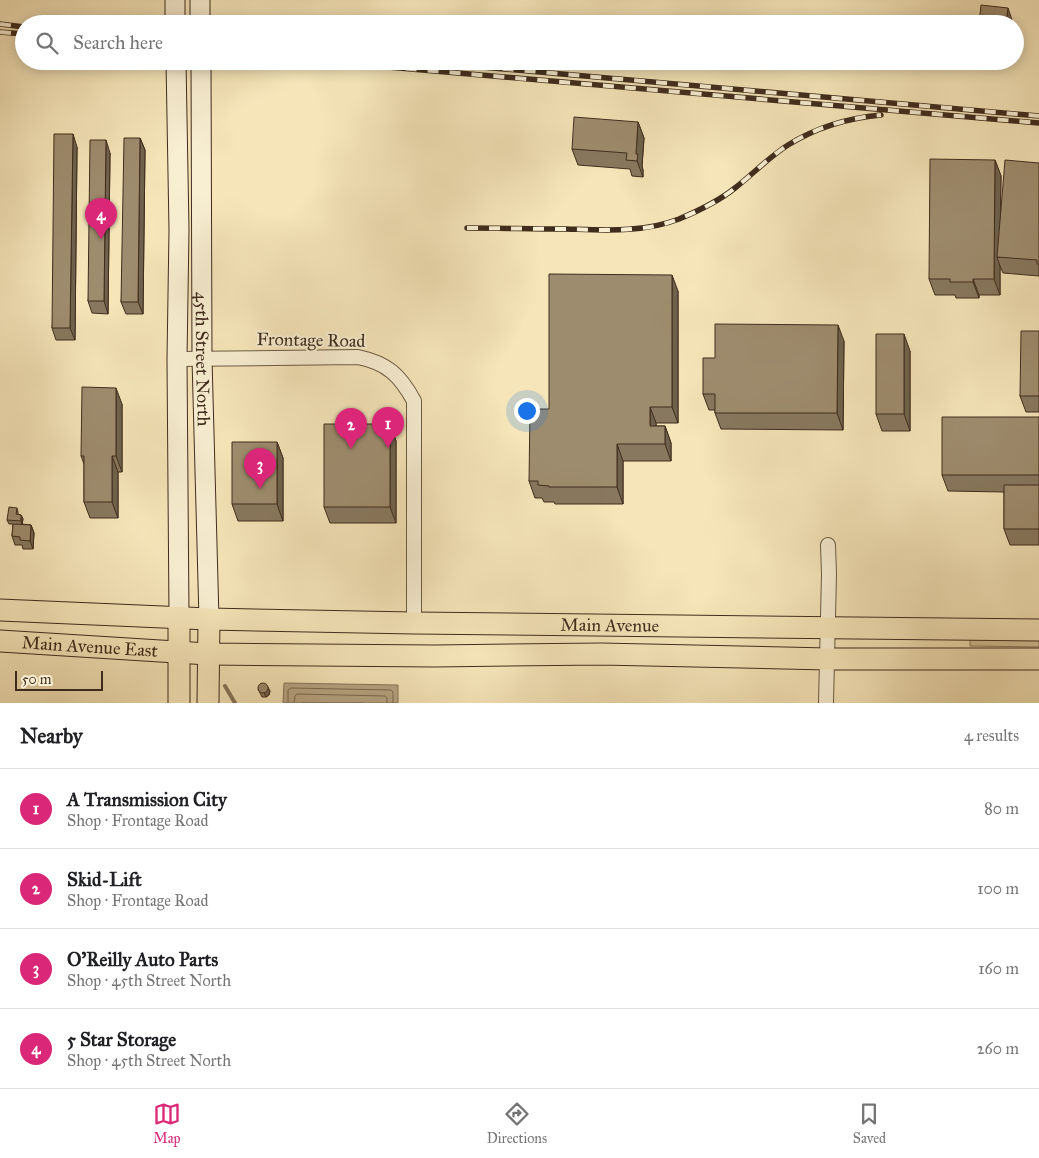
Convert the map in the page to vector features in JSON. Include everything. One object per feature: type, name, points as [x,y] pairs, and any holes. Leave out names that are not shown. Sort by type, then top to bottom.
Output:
[{"type":"main road","points":[[175,0],[175,15]]},
{"type":"main road","points":[[200,0],[200,15]]},
{"type":"main road","name":"45th Street North","points":[[176,70],[179,230],[177,359],[179,617]]},
{"type":"main road","name":"45th Street North","points":[[201,70],[202,359],[209,619],[208,703]]},
{"type":"main road","name":"Main Avenue East","points":[[0,610],[179,617]]},
{"type":"main road","points":[[178,703],[179,617]]},
{"type":"main road","name":"Main Avenue","points":[[179,617],[414,623],[1039,630]]},
{"type":"main road","name":"Main Avenue East","points":[[0,641],[180,652]]},
{"type":"main road","name":"Main Avenue","points":[[180,652],[208,654],[435,656],[601,654],[828,659],[1039,659]]},
{"type":"street","name":"Frontage Road","points":[[177,359],[358,357],[373,360],[390,368],[405,384],[414,401],[414,623]]},
{"type":"street","points":[[826,703],[828,545]]},
{"type":"shaded area","points":[[1039,633],[1039,647],[970,646],[970,640]]},
{"type":"water","points":[[284,683],[398,685],[398,703],[283,703]]},
{"type":"building","points":[[981,5],[1008,8],[1007,15],[980,15]]},
{"type":"building","points":[[574,117],[638,122],[637,161],[626,160],[627,153],[572,149]]},
{"type":"building","points":[[54,134],[73,134],[70,328],[52,328]]},
{"type":"building","points":[[124,138],[140,138],[138,302],[121,302]]},
{"type":"building","points":[[90,140],[106,140],[104,301],[88,301]]},
{"type":"building","points":[[930,159],[995,160],[994,279],[973,279],[973,282],[950,282],[950,279],[929,279]]},
{"type":"building","points":[[1005,160],[1039,163],[1039,264],[1037,264],[1037,260],[997,257]]},
{"type":"building","points":[[549,274],[672,275],[672,407],[650,407],[650,426],[665,426],[665,444],[617,444],[617,487],[549,487],[538,485],[538,481],[529,481],[530,409],[549,409]]},
{"type":"building","points":[[715,324],[838,325],[837,413],[715,413],[715,394],[703,394],[703,358],[715,358]]},
{"type":"building","points":[[1021,331],[1039,331],[1039,396],[1020,396]]},
{"type":"building","points":[[876,334],[904,334],[904,414],[876,414]]},
{"type":"building","points":[[82,387],[116,388],[116,456],[112,456],[112,502],[84,502],[84,456],[81,456]]},
{"type":"building","points":[[942,417],[1039,417],[1039,475],[942,475]]},
{"type":"building","points":[[324,424],[390,424],[390,507],[324,507]]},
{"type":"building","points":[[232,442],[277,442],[277,504],[232,504]]},
{"type":"building","points":[[1004,485],[1039,485],[1039,529],[1004,529]]},
{"type":"building","points":[[9,507],[17,508],[16,514],[21,515],[21,521],[7,520]]},
{"type":"building","points":[[13,524],[31,525],[30,541],[20,540],[20,537],[12,536]]},
{"type":"building","points":[[261,683],[265,683],[268,688],[267,692],[261,693],[258,690],[258,686]]},
{"type":"waterway","points":[[225,686],[235,703]]},
{"type":"railway","points":[[0,24],[15,26]]},
{"type":"railway","points":[[0,32],[15,33]]},
{"type":"railway","points":[[423,70],[1039,123]]},
{"type":"railway","points":[[517,70],[1039,116]]},
{"type":"railway","points":[[467,228],[609,230],[651,227],[694,213],[729,193],[774,155],[810,133],[833,124],[881,115]]},
{"type":"place","name":"5 Star Storage","points":[[101,239]]},
{"type":"place","name":"A Transmission City","points":[[388,448]]},
{"type":"place","name":"Skid-Lift","points":[[351,449]]},
{"type":"place","name":"O'Reilly Auto Parts","points":[[260,489]]}]
